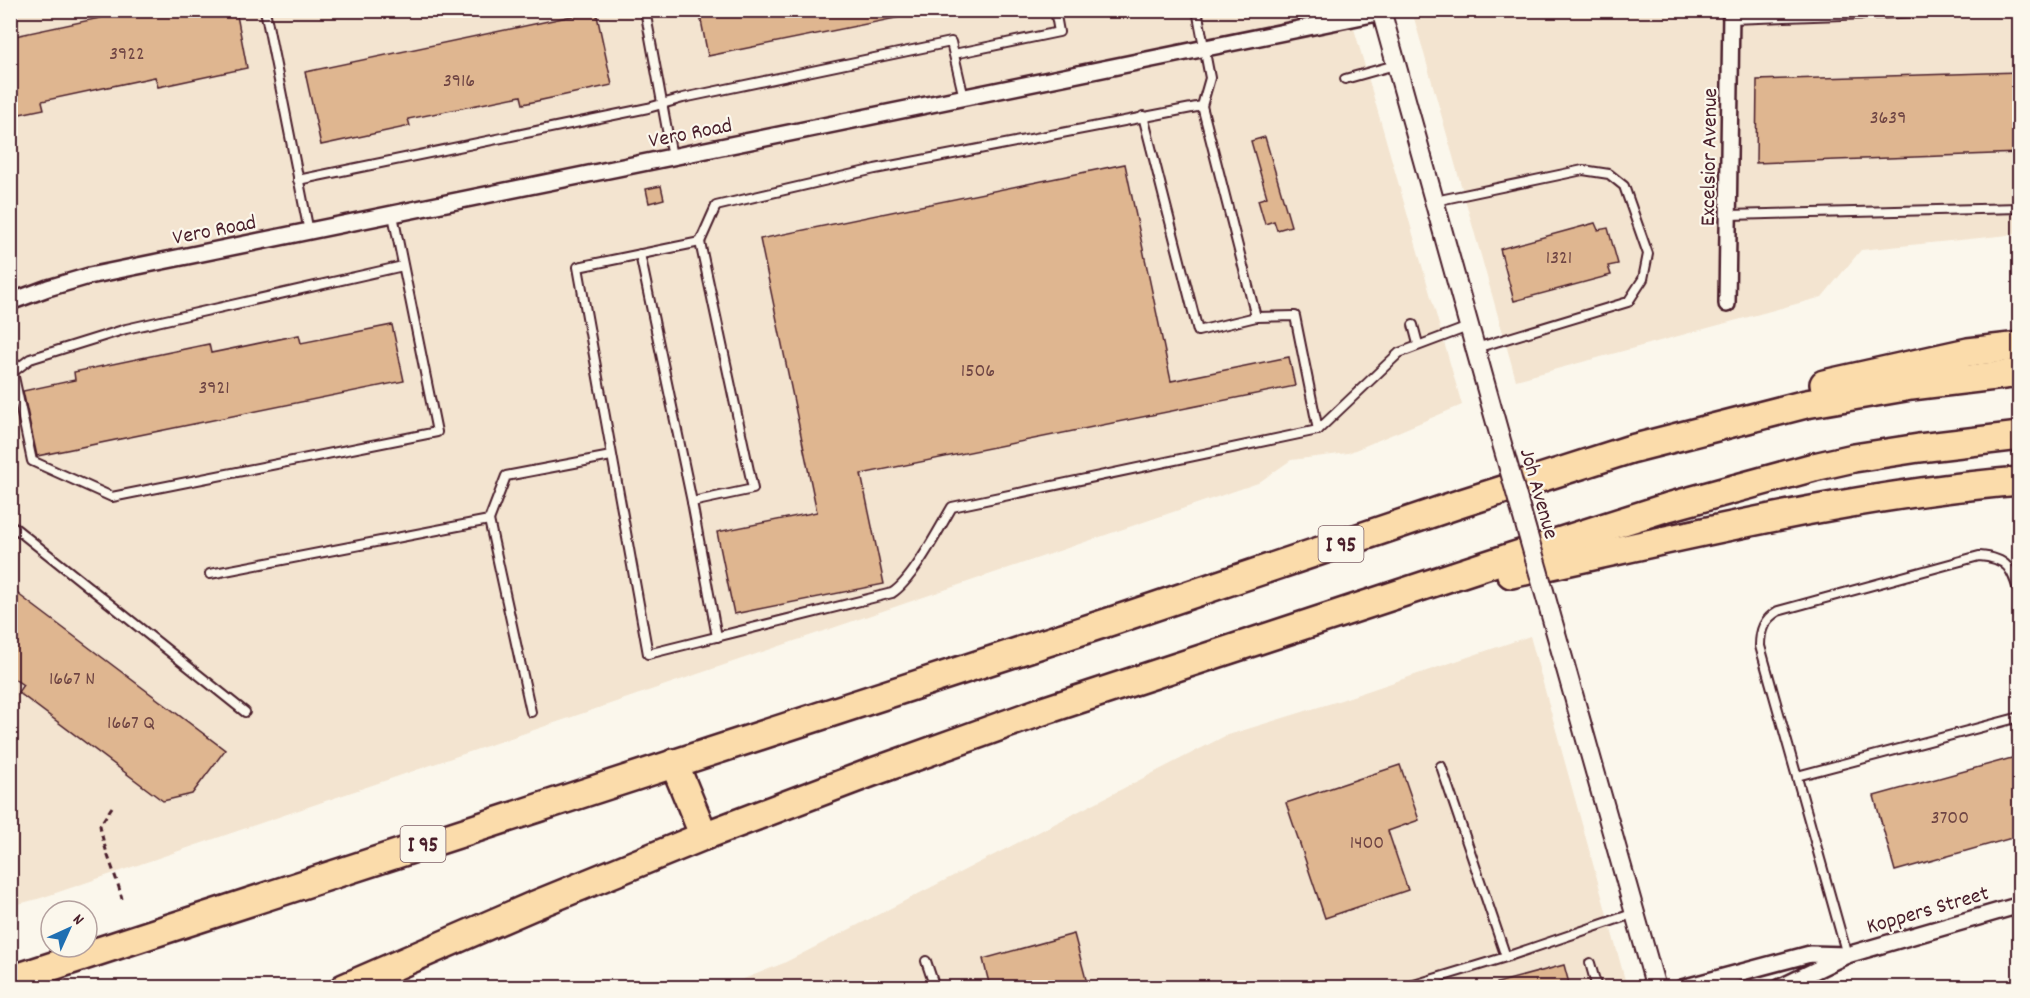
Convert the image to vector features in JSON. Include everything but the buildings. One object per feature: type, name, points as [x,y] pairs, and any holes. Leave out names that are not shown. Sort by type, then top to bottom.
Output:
[{"type":"highway","points":[[1462,503],[1638,438],[1756,402],[1907,364],[1968,352],[2019,346]]},
{"type":"highway","name":"I 95","points":[[10,978],[46,969],[1631,449],[1761,414],[1901,388],[1972,377],[2019,373]]},
{"type":"highway","points":[[344,987],[704,836],[1040,712],[1668,507],[1772,478],[1876,455],[2019,436]]},
{"type":"highway","points":[[1357,608],[1846,503],[1971,485],[2019,483]]},
{"type":"highway","points":[[674,763],[704,836]]},
{"type":"street","name":"Vero Road","points":[[10,302],[89,276],[1205,49],[1381,11]]},
{"type":"street","name":"Joh Avenue","points":[[1381,11],[1656,987]]},
{"type":"street","name":"Excelsior Avenue","points":[[1728,304],[1731,15]]},
{"type":"street","name":"Koppers Street","points":[[1779,987],[1847,955],[2019,905]]},
{"type":"street","name":"Koppers Street","points":[[1682,987],[1810,954],[1847,955]]},
{"type":"lane","points":[[265,10],[309,232]]},
{"type":"lane","points":[[645,10],[672,158]]},
{"type":"lane","points":[[954,54],[1059,32],[1054,10]]},
{"type":"lane","points":[[1197,10],[1210,78],[1202,106],[1256,317]]},
{"type":"lane","points":[[1731,15],[1984,10]]},
{"type":"lane","points":[[298,180],[951,42],[964,98]]},
{"type":"lane","points":[[1345,79],[1396,65]]},
{"type":"lane","points":[[692,502],[753,489],[700,242],[716,206],[875,169],[1202,106]]},
{"type":"lane","points":[[1143,116],[1198,332],[1256,317],[1295,316],[1318,430]]},
{"type":"lane","points":[[1434,201],[1583,170],[1609,174],[1624,186],[1648,254],[1643,279],[1628,302],[1476,348]]},
{"type":"lane","points":[[1729,215],[2019,208]]},
{"type":"lane","points":[[393,215],[437,432],[112,497],[32,461],[13,372],[30,359],[126,329],[403,266]]},
{"type":"lane","points":[[700,242],[578,267],[610,456],[648,654],[892,592],[898,589],[909,576],[952,507],[1318,430],[1399,353],[1469,326]]},
{"type":"lane","points":[[640,254],[692,502],[717,637]]},
{"type":"lane","points":[[1413,325],[1418,344]]},
{"type":"lane","points":[[531,712],[489,520],[506,476],[610,456]]},
{"type":"lane","points":[[210,574],[489,520]]},
{"type":"lane","points":[[10,524],[245,712]]},
{"type":"lane","points":[[1847,955],[1760,646],[1762,629],[1771,615],[1778,611],[1979,555],[1996,558],[2013,572],[2019,596]]},
{"type":"lane","points":[[1797,776],[2019,717]]},
{"type":"lane","points":[[1441,766],[1506,957]]},
{"type":"lane","points":[[1404,987],[1506,957],[1635,913]]},
{"type":"lane","points":[[926,961],[935,987]]},
{"type":"lane","points":[[1590,963],[1597,987]]},
{"type":"path","points":[[112,807],[100,825],[108,859],[117,876],[122,898]]},
{"type":"shaded area","points":[[11,11],[1349,11],[1462,405],[1348,453],[1291,460],[1258,483],[41,898],[11,906]]},
{"type":"shaded area","points":[[1412,11],[2019,11],[2019,234],[1861,250],[1822,297],[1516,380]]},
{"type":"shaded area","points":[[1530,636],[1627,987],[721,988],[784,963],[1225,736],[1335,702]]}]
